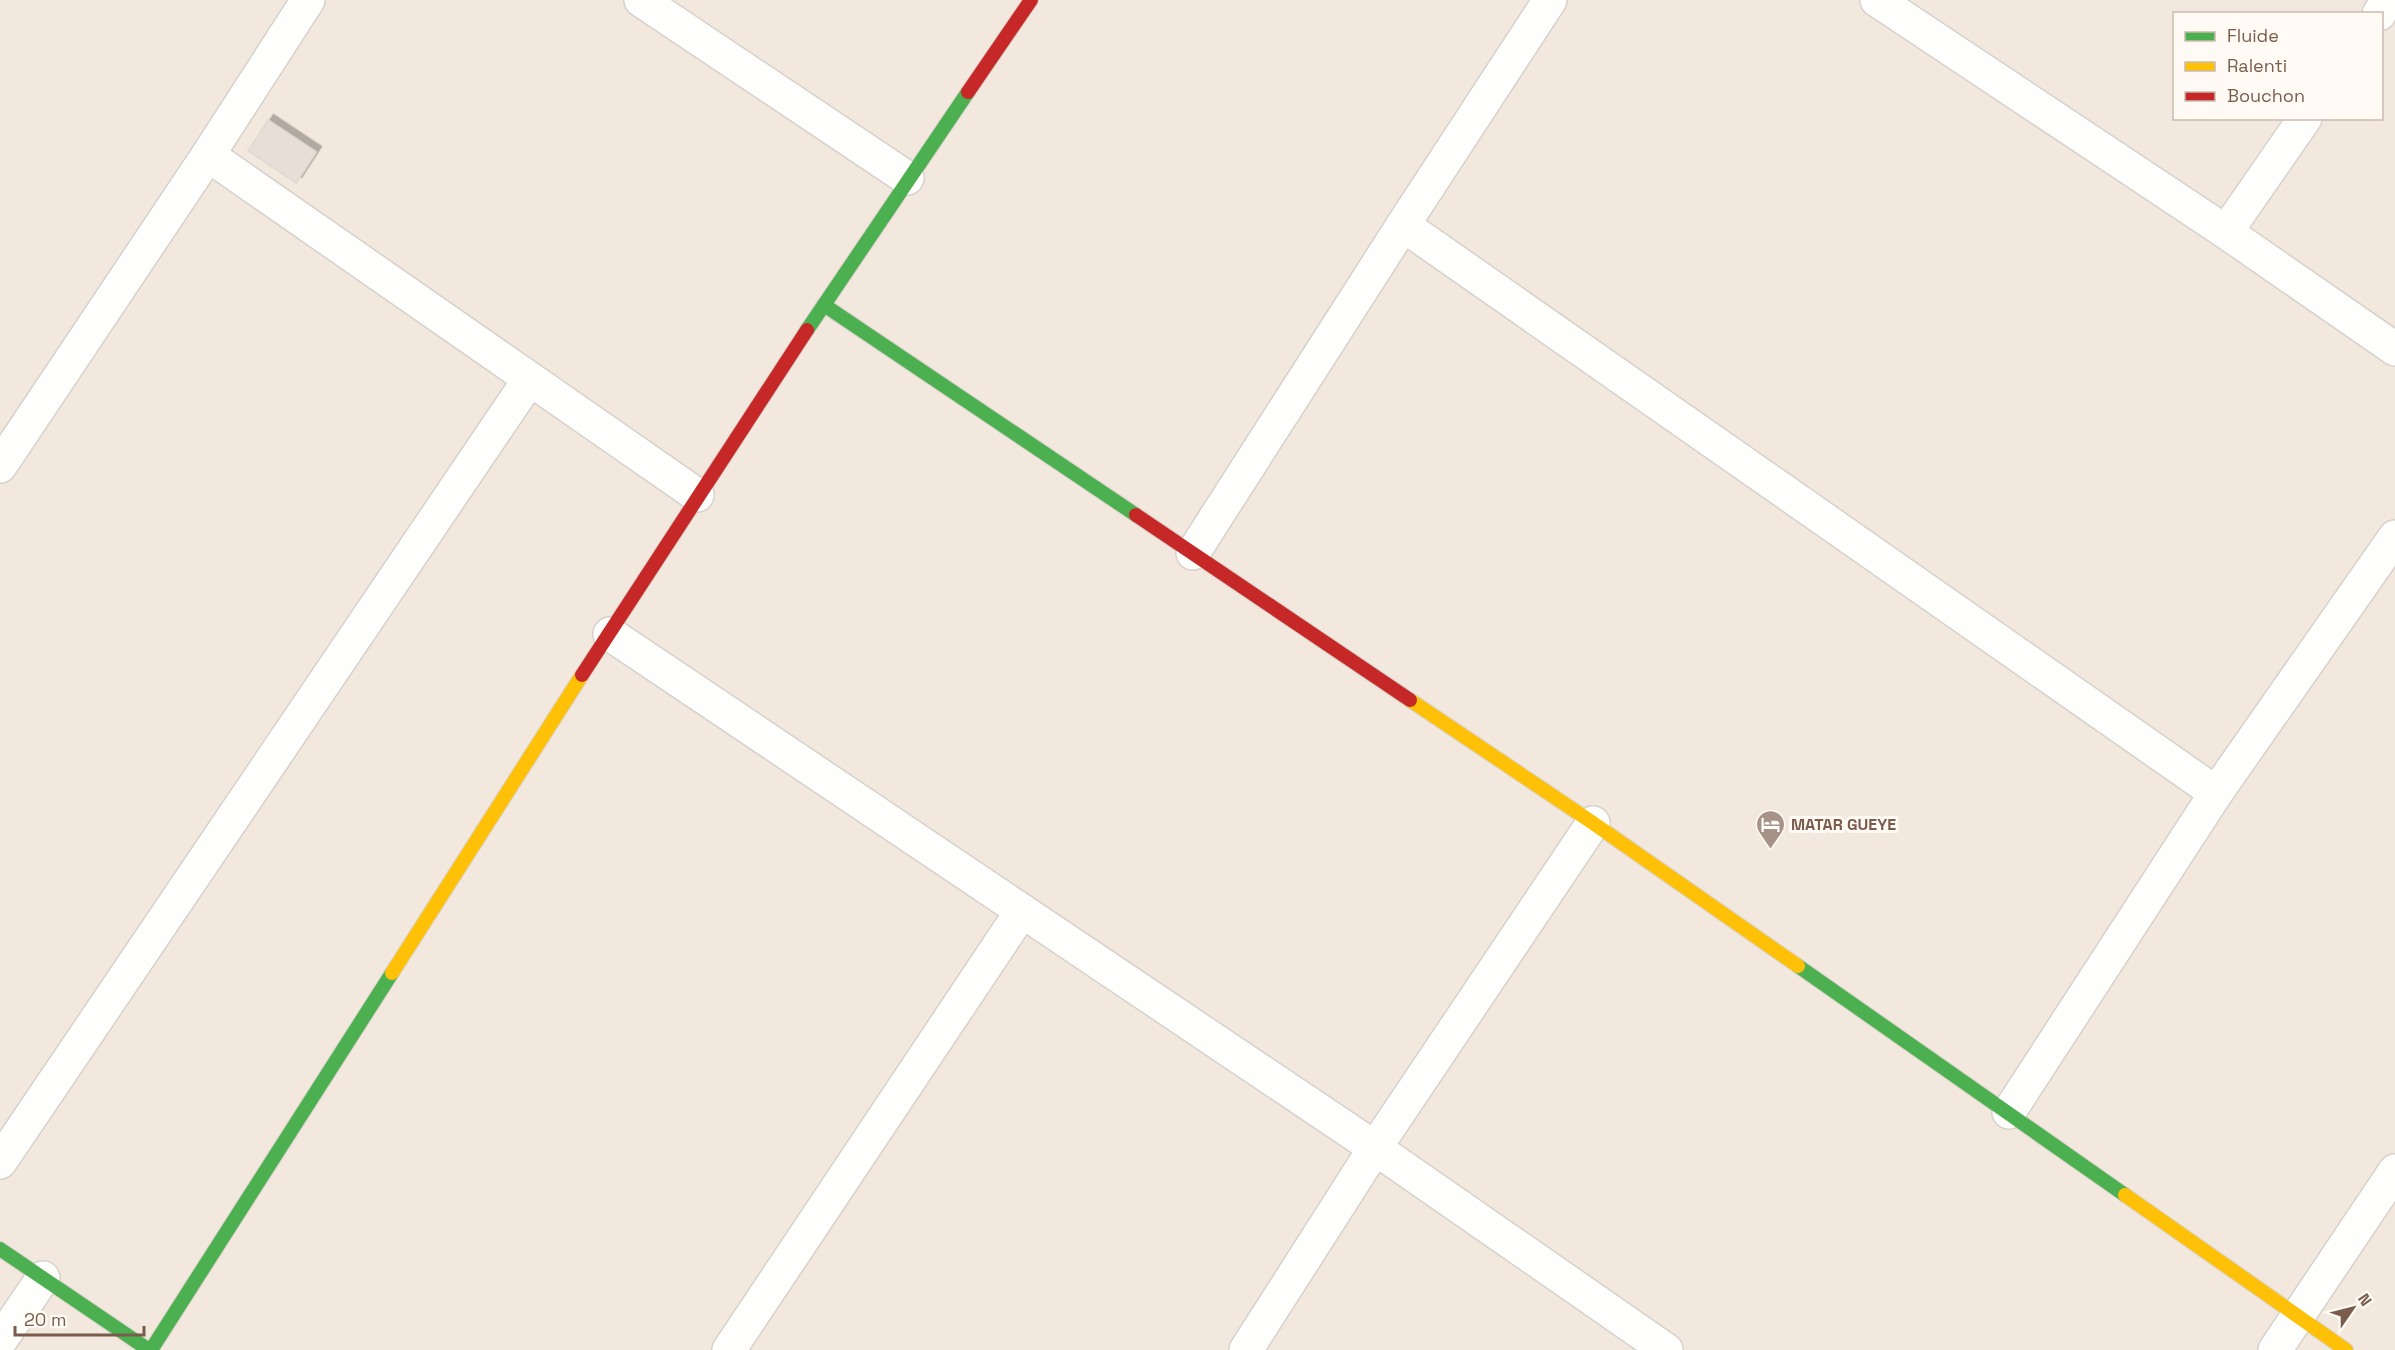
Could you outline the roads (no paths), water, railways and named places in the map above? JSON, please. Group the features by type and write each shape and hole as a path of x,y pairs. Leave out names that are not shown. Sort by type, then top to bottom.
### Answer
{"street":[{"path":"0,466 208,155 308,0"},
{"path":"641,0 908,178"},
{"path":"0,1249 150,1350 697,495 908,178 1031,0"},
{"path":"1193,553 1550,0"},
{"path":"1877,0 2226,232 2395,349"},
{"path":"2226,232 2304,120"},
{"path":"208,155 697,495"},
{"path":"1403,225 2216,794"},
{"path":"824,306 1593,823 2346,1350"},
{"path":"0,1162 529,380"},
{"path":"2009,1112 2216,794 2395,537"},
{"path":"610,634 1375,1148 1666,1350"},
{"path":"1246,1350 1375,1148 1593,823"},
{"path":"729,1350 1022,911"},
{"path":"2275,1350 2395,1171"},
{"path":"0,1341 43,1278"}],"place":[{"name":"MATAR GUEYE","path":"1770,850"}]}
